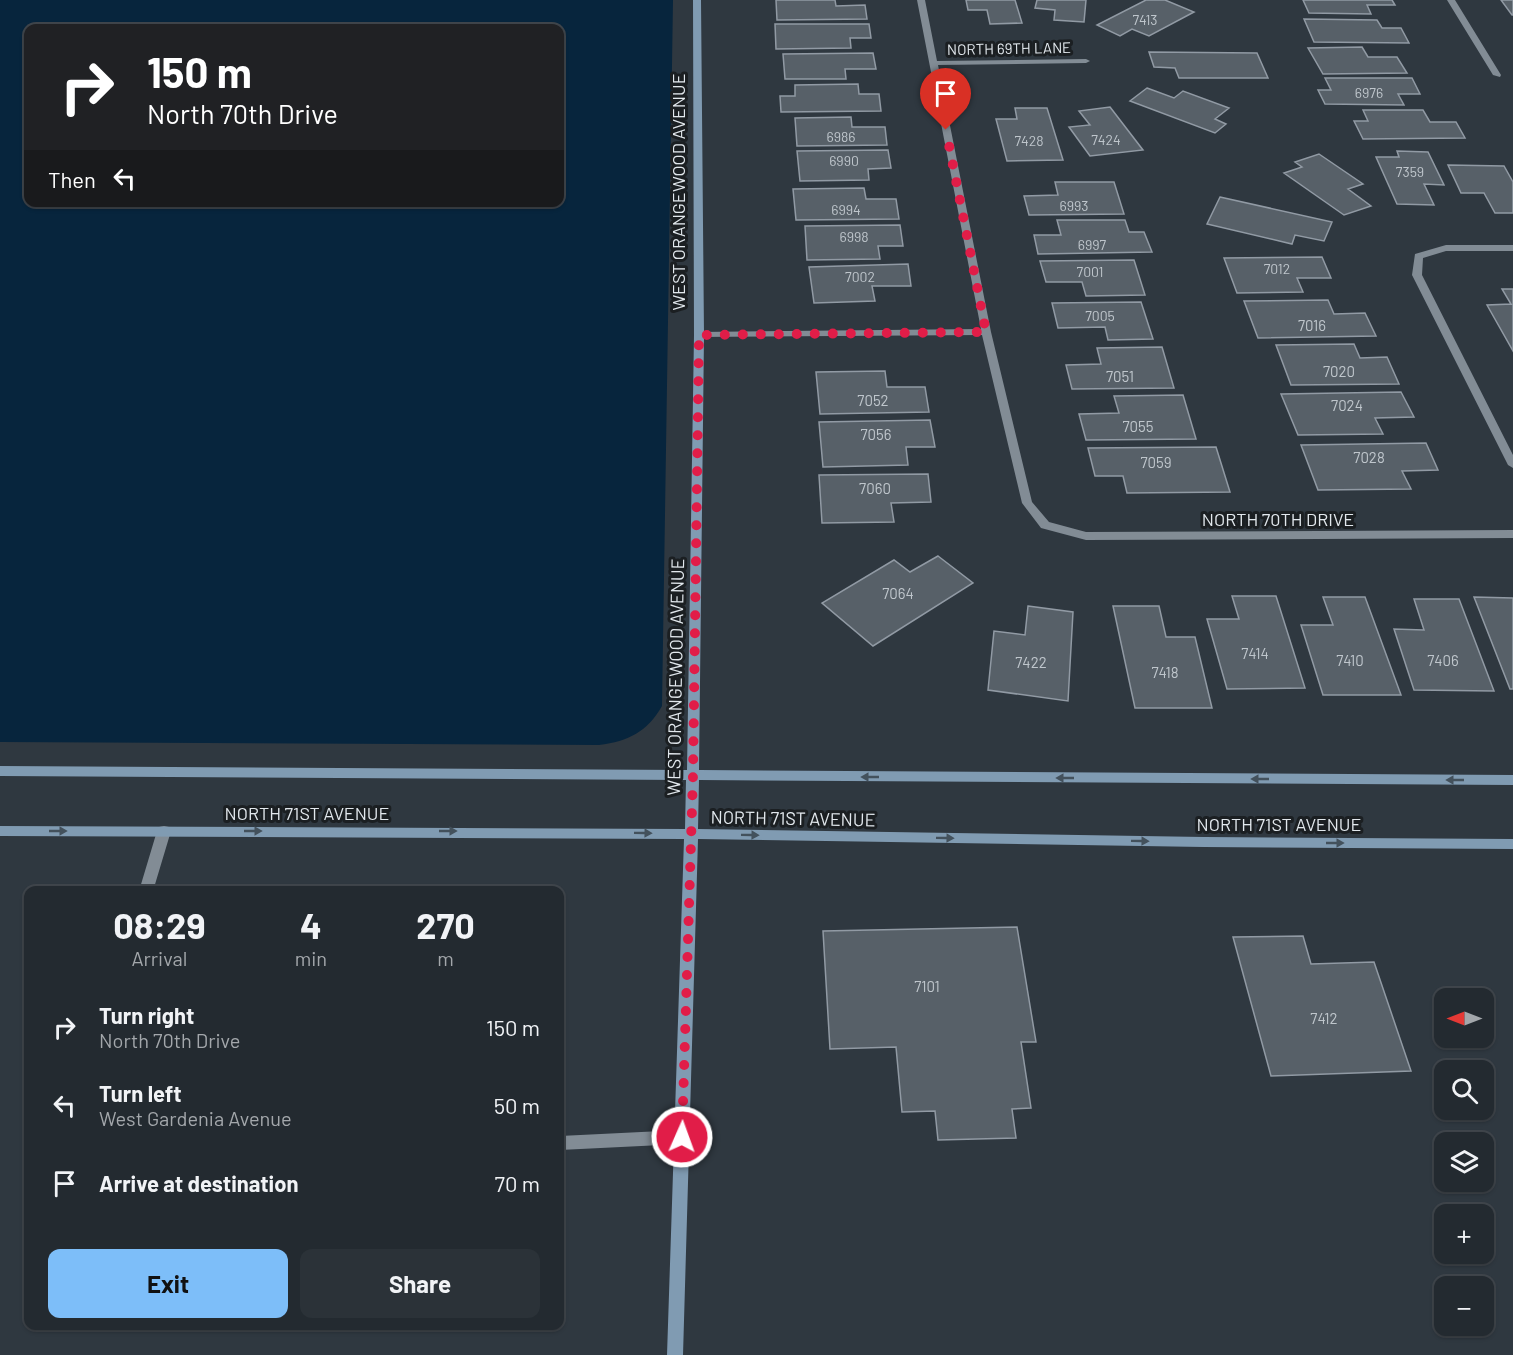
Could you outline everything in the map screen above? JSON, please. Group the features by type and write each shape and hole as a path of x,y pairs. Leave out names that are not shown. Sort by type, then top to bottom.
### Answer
{"street":[{"name":"WEST ORANGEWOOD AVENUE","path":"675,1355 693,775 699,335 697,0"},
{"path":"699,335 986,332 921,0"},
{"path":"1451,0 1497,75"},
{"name":"NORTH 69TH LANE","path":"933,63 1086,61"},
{"path":"1513,249 1446,248 1418,256 1417,276 1513,465"},
{"name":"NORTH 70TH DRIVE","path":"986,332 1027,503 1045,525 1086,536 1513,534"},
{"path":"0,771 1513,780"},
{"name":"NORTH 71ST AVENUE","path":"0,831 542,831 1513,844"},
{"path":"148,886 164,831"},
{"path":"564,1143 682,1137"}],"water":[{"path":"0,0 673,0 662,706 650,722 636,734 619,741 599,745 0,742"}],"building":[{"path":"776,0 835,0 836,6 865,5 867,19 777,20"},
{"path":"966,0 1015,0 1022,23 990,24 987,10 968,10"},
{"path":"1037,0 1086,0 1084,22 1054,20 1055,10 1035,8"},
{"path":"1146,0 1165,0 1194,12 1149,36 1132,29 1120,36 1097,25"},
{"path":"1303,0 1392,0 1395,5 1367,5 1371,14 1309,13"},
{"path":"1501,0 1513,0 1513,15 1512,15"},
{"path":"1304,19 1377,20 1382,28 1401,28 1409,43 1314,42"},
{"path":"775,24 869,24 871,38 850,38 851,48 776,49"},
{"path":"1362,47 1368,57 1397,57 1407,73 1323,74 1308,48"},
{"path":"1149,52 1257,53 1268,78 1179,78 1175,68 1154,67"},
{"path":"873,53 876,69 845,69 846,79 785,79 783,54"},
{"path":"1325,78 1412,78 1420,94 1398,94 1404,105 1325,104 1318,90 1331,90"},
{"path":"858,84 859,94 879,94 881,111 781,112 780,96 795,96 795,85"},
{"path":"1147,88 1174,98 1183,91 1229,108 1215,119 1226,124 1215,133 1130,101"},
{"path":"1110,107 1143,150 1090,156 1069,127 1090,125 1079,111"},
{"path":"1015,108 1047,108 1063,160 1007,161 996,119 1017,119"},
{"path":"1363,110 1423,110 1430,122 1456,122 1465,138 1363,139 1354,121 1368,121"},
{"path":"851,117 852,127 885,127 887,145 797,146 795,118"},
{"path":"888,150 891,168 868,169 869,180 800,181 797,151"},
{"path":"1397,151 1428,152 1444,185 1424,184 1434,205 1397,204 1376,157 1399,157"},
{"path":"1319,154 1363,184 1348,189 1371,206 1344,215 1284,173 1302,167 1295,162"},
{"path":"1448,165 1504,166 1513,182 1513,213 1495,213 1484,193 1461,193"},
{"path":"1055,182 1114,182 1124,214 1029,215 1024,196 1058,195"},
{"path":"864,188 866,199 896,199 899,219 796,220 793,189"},
{"path":"1220,197 1332,222 1324,241 1295,235 1292,244 1207,224"},
{"path":"1057,220 1125,220 1129,232 1144,232 1152,252 1038,254 1034,235 1061,235"},
{"path":"900,225 903,246 878,246 880,259 807,260 805,226"},
{"path":"1322,257 1331,278 1297,278 1303,292 1237,293 1224,258"},
{"path":"1134,260 1145,295 1086,296 1082,282 1046,282 1040,261"},
{"path":"908,264 911,286 872,286 875,301 814,303 809,267"},
{"path":"1502,289 1513,289 1513,351 1487,305 1511,304"},
{"path":"1328,300 1334,314 1365,313 1376,336 1258,338 1244,301"},
{"path":"1141,302 1153,339 1108,340 1105,327 1058,328 1052,303"},
{"path":"1354,344 1360,358 1387,357 1399,384 1291,385 1276,345"},
{"path":"1162,347 1174,388 1072,389 1066,365 1101,364 1097,348"},
{"path":"885,371 887,387 925,387 929,412 820,414 816,372"},
{"path":"1401,392 1414,417 1375,418 1383,434 1298,435 1281,394"},
{"path":"1183,395 1196,439 1086,440 1079,414 1119,413 1114,396"},
{"path":"930,420 935,447 906,447 908,465 823,467 819,422"},
{"path":"1426,443 1438,470 1402,471 1411,489 1318,490 1301,445"},
{"path":"1216,447 1230,492 1127,493 1123,476 1095,476 1088,448"},
{"path":"928,474 931,502 891,503 894,522 822,523 819,475"},
{"path":"938,556 973,583 873,646 822,603 894,560 910,572"},
{"path":"1232,596 1276,596 1305,688 1227,689 1207,619 1239,619"},
{"path":"1323,597 1365,597 1401,695 1323,695 1301,625 1333,625"},
{"path":"1474,597 1513,598 1513,689 1510,689"},
{"path":"1414,599 1459,599 1494,691 1414,690 1394,629 1424,630"},
{"path":"1028,606 1073,612 1068,701 988,690 994,631 1025,635"},
{"path":"1113,606 1159,606 1166,637 1195,637 1212,708 1135,708"},
{"path":"1017,927 1036,1042 1021,1042 1031,1108 1012,1109 1016,1138 938,1140 935,1111 902,1112 896,1047 830,1049 823,931"},
{"path":"1303,936 1311,964 1374,962 1411,1071 1271,1076 1233,937"}],"route":[{"path":"682,1137 693,775 699,335 986,332 946,130"}]}
